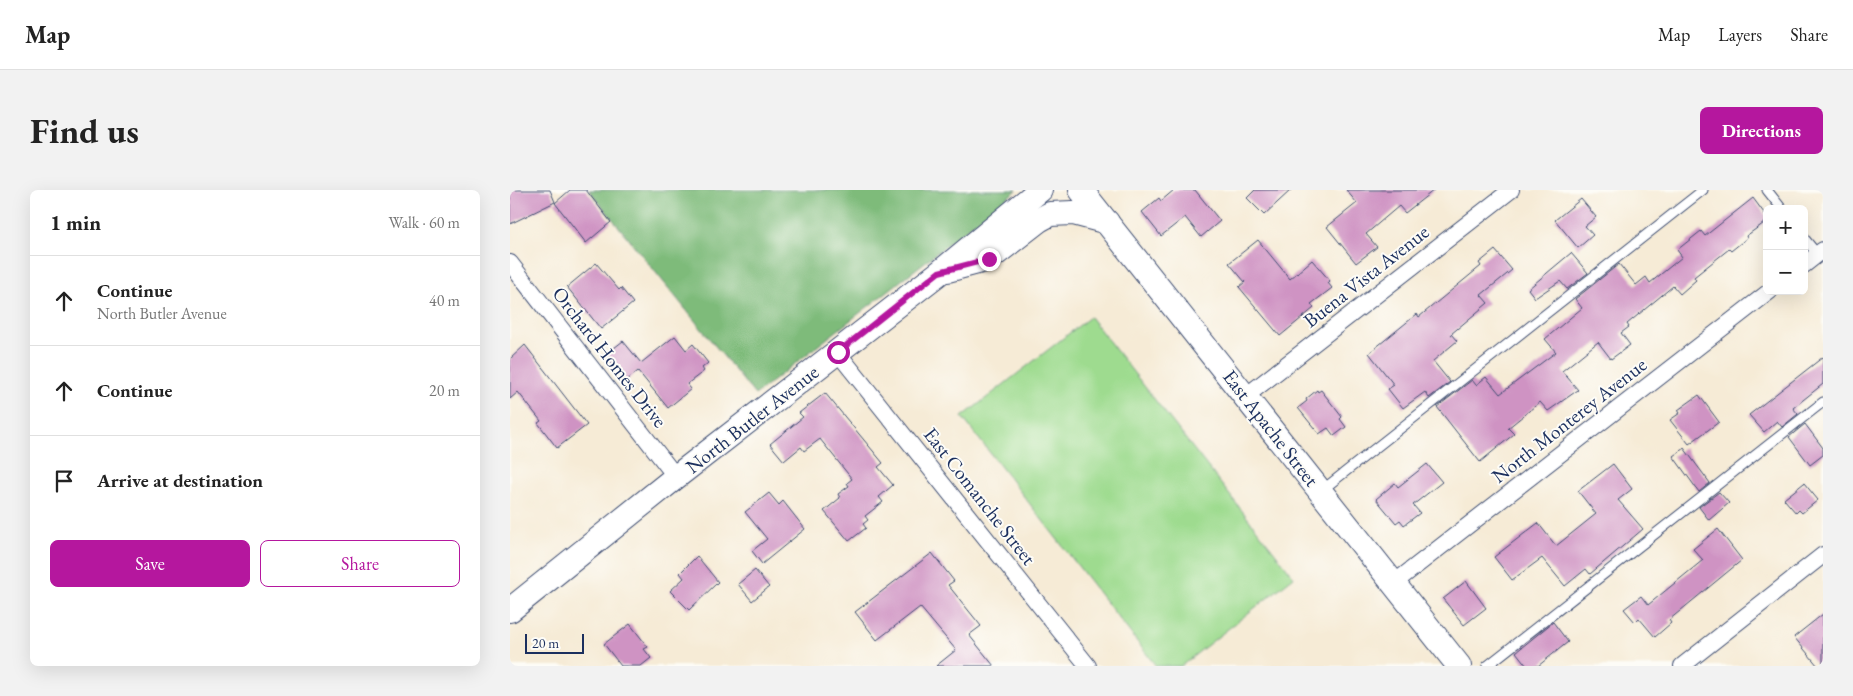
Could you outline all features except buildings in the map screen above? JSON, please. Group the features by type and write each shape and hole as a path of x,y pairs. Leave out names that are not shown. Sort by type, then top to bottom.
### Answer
{"main road":[{"name":"North Butler Avenue","path":"510,610 676,477 939,272 1040,190"},
{"name":"East Apache Street","path":"1081,190 1459,666"},
{"path":"939,272 989,259 1039,220 1050,214 1074,214 1107,222"}],"street":[{"name":"Buena Vista Avenue","path":"1246,396 1511,190"},
{"path":"1808,262 1820,253"},
{"name":"Orchard Homes Drive","path":"510,263 676,477"},
{"name":"North Monterey Avenue","path":"1394,583 1765,295"},
{"name":"East Comanche Street","path":"838,352 1088,666"},
{"path":"1682,666 1823,555"}],"lane":[{"path":"1321,491 1703,190"},
{"path":"1767,190 1779,205"},
{"path":"1808,242 1820,253"},
{"path":"1488,666 1823,402"}],"green space":[{"path":"589,190 1017,190 755,395"},
{"path":"1090,317 1294,577 1181,666 1156,666 962,417"}],"route":[{"path":"838,352 939,272 989,259"}]}
